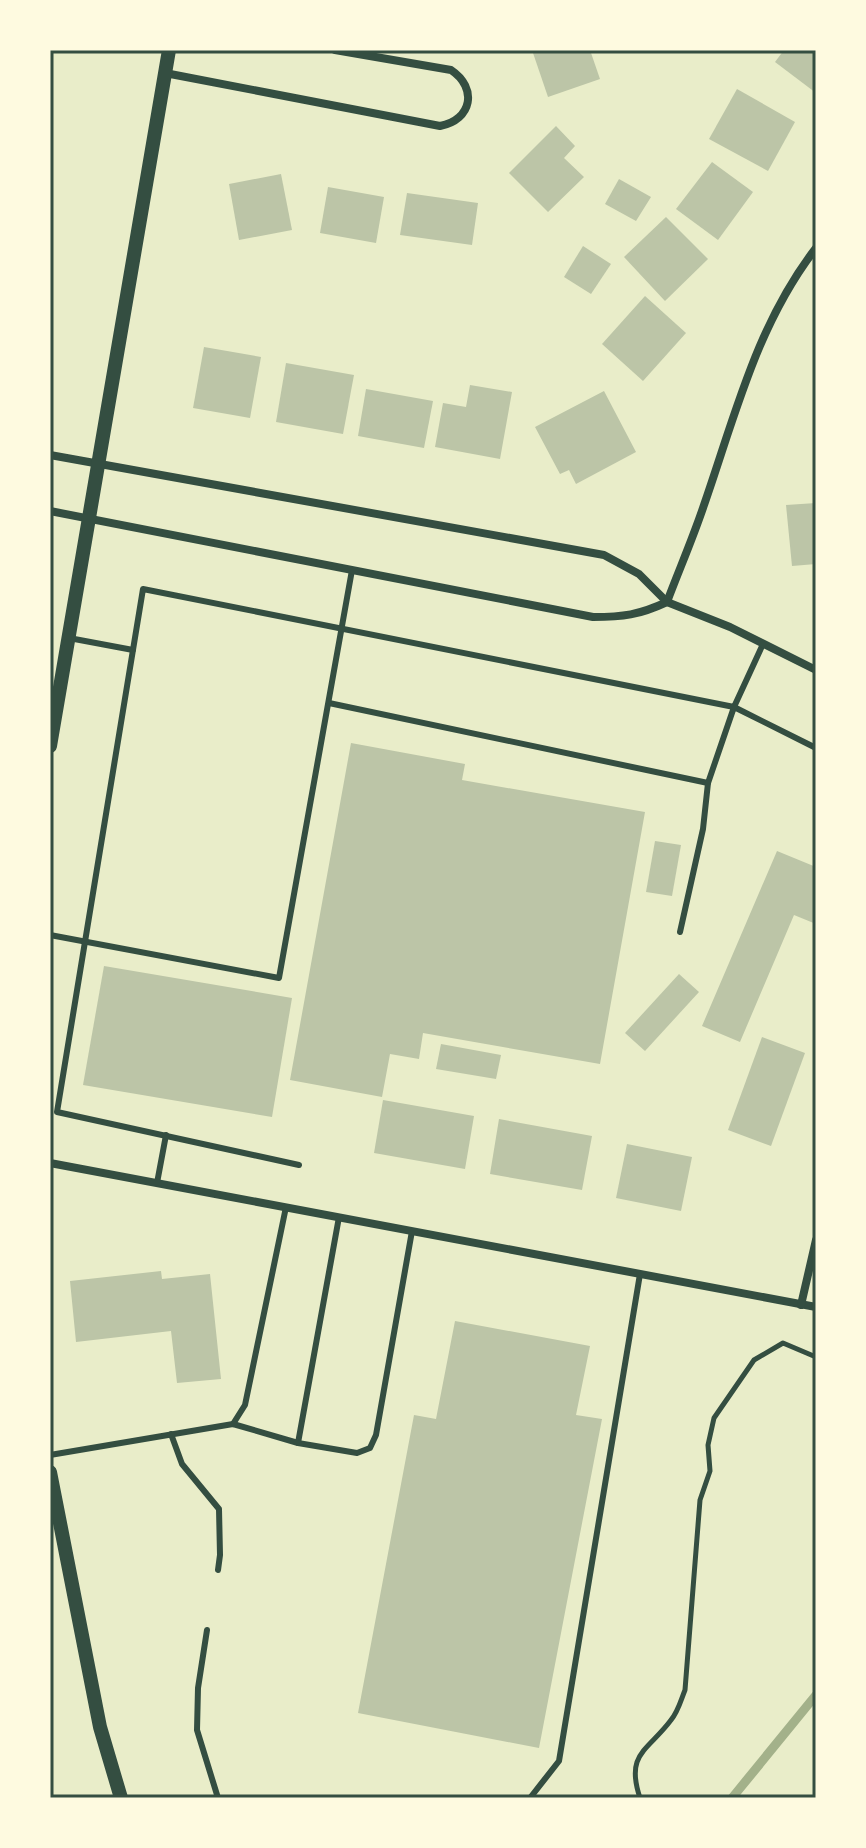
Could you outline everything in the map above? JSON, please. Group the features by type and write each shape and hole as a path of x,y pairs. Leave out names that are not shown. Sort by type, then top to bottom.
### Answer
{"street":[{"path":"50,746 169,50"},
{"path":"165,73 440,126 457,120 467,105 466,86 460,76 451,70 335,50"},
{"path":"50,511 593,617 627,617 643,613 667,602 704,507 764,334 800,269 816,248"},
{"path":"50,455 604,555 639,574 667,602 816,670"},
{"path":"50,1163 816,1307"},
{"path":"801,1305 816,1240"},
{"path":"50,1472 100,1727 121,1798"}],"lane":[{"path":"50,935 279,978 352,570"},
{"path":"299,1165 57,1112 143,589 734,707 816,748"},
{"path":"69,638 133,650"},
{"path":"680,932 703,829 708,783 734,707 763,644"},
{"path":"329,703 708,783"},
{"path":"157,1183 166,1135"},
{"path":"233,1424 245,1405 286,1207"},
{"path":"298,1443 339,1217"},
{"path":"50,1455 233,1424 298,1443 357,1453 370,1448 376,1435 412,1231"},
{"path":"530,1798 559,1761 640,1274"},
{"path":"171,1434 182,1464 219,1509 218,1570"},
{"path":"207,1630 196,1716 197,1730 218,1798"}],"path":[{"path":"640,1798 634,1782 637,1758 673,1718 685,1690 700,1500 710,1471 708,1445 714,1418 754,1360 783,1343 816,1357"}],"building":[{"path":"532,50 590,50 600,79 548,97"},
{"path":"784,50 816,50 816,93 775,62"},
{"path":"737,89 795,122 768,171 709,139"},
{"path":"556,126 575,146 564,158 584,177 548,212 509,173"},
{"path":"712,162 753,192 718,240 676,209"},
{"path":"281,174 292,230 239,240 229,184"},
{"path":"619,179 651,197 636,221 605,204"},
{"path":"328,187 384,197 376,243 320,233"},
{"path":"407,193 478,203 472,245 400,235"},
{"path":"666,217 708,259 665,301 624,257"},
{"path":"583,246 611,264 591,294 564,277"},
{"path":"645,296 686,333 643,381 602,344"},
{"path":"204,347 261,357 250,418 193,408"},
{"path":"286,363 354,375 343,434 276,422"},
{"path":"470,385 512,392 500,459 435,447 443,403 466,407"},
{"path":"366,389 433,401 424,448 358,436"},
{"path":"604,391 636,452 576,484 569,470 560,474 535,427"},
{"path":"816,503 816,564 792,566 786,505"},
{"path":"351,743 465,764 462,780 645,812 600,1064 423,1033 419,1059 390,1054 382,1097 290,1080"},
{"path":"655,841 681,845 672,896 646,892"},
{"path":"777,851 816,867 816,924 794,915 740,1042 702,1026"},
{"path":"104,966 292,998 272,1117 83,1085"},
{"path":"679,974 699,992 645,1051 625,1033"},
{"path":"762,1037 805,1053 771,1146 728,1130"},
{"path":"441,1044 501,1055 496,1079 436,1069"},
{"path":"383,1100 474,1116 465,1169 374,1153"},
{"path":"499,1119 592,1136 582,1190 490,1174"},
{"path":"627,1144 692,1157 681,1211 616,1198"},
{"path":"161,1271 162,1279 210,1274 221,1379 177,1383 171,1331 76,1342 70,1281"},
{"path":"455,1321 590,1346 576,1415 602,1419 539,1748 358,1713 414,1415 436,1419"}],"waterway":[{"path":"732,1798 816,1695"}]}
